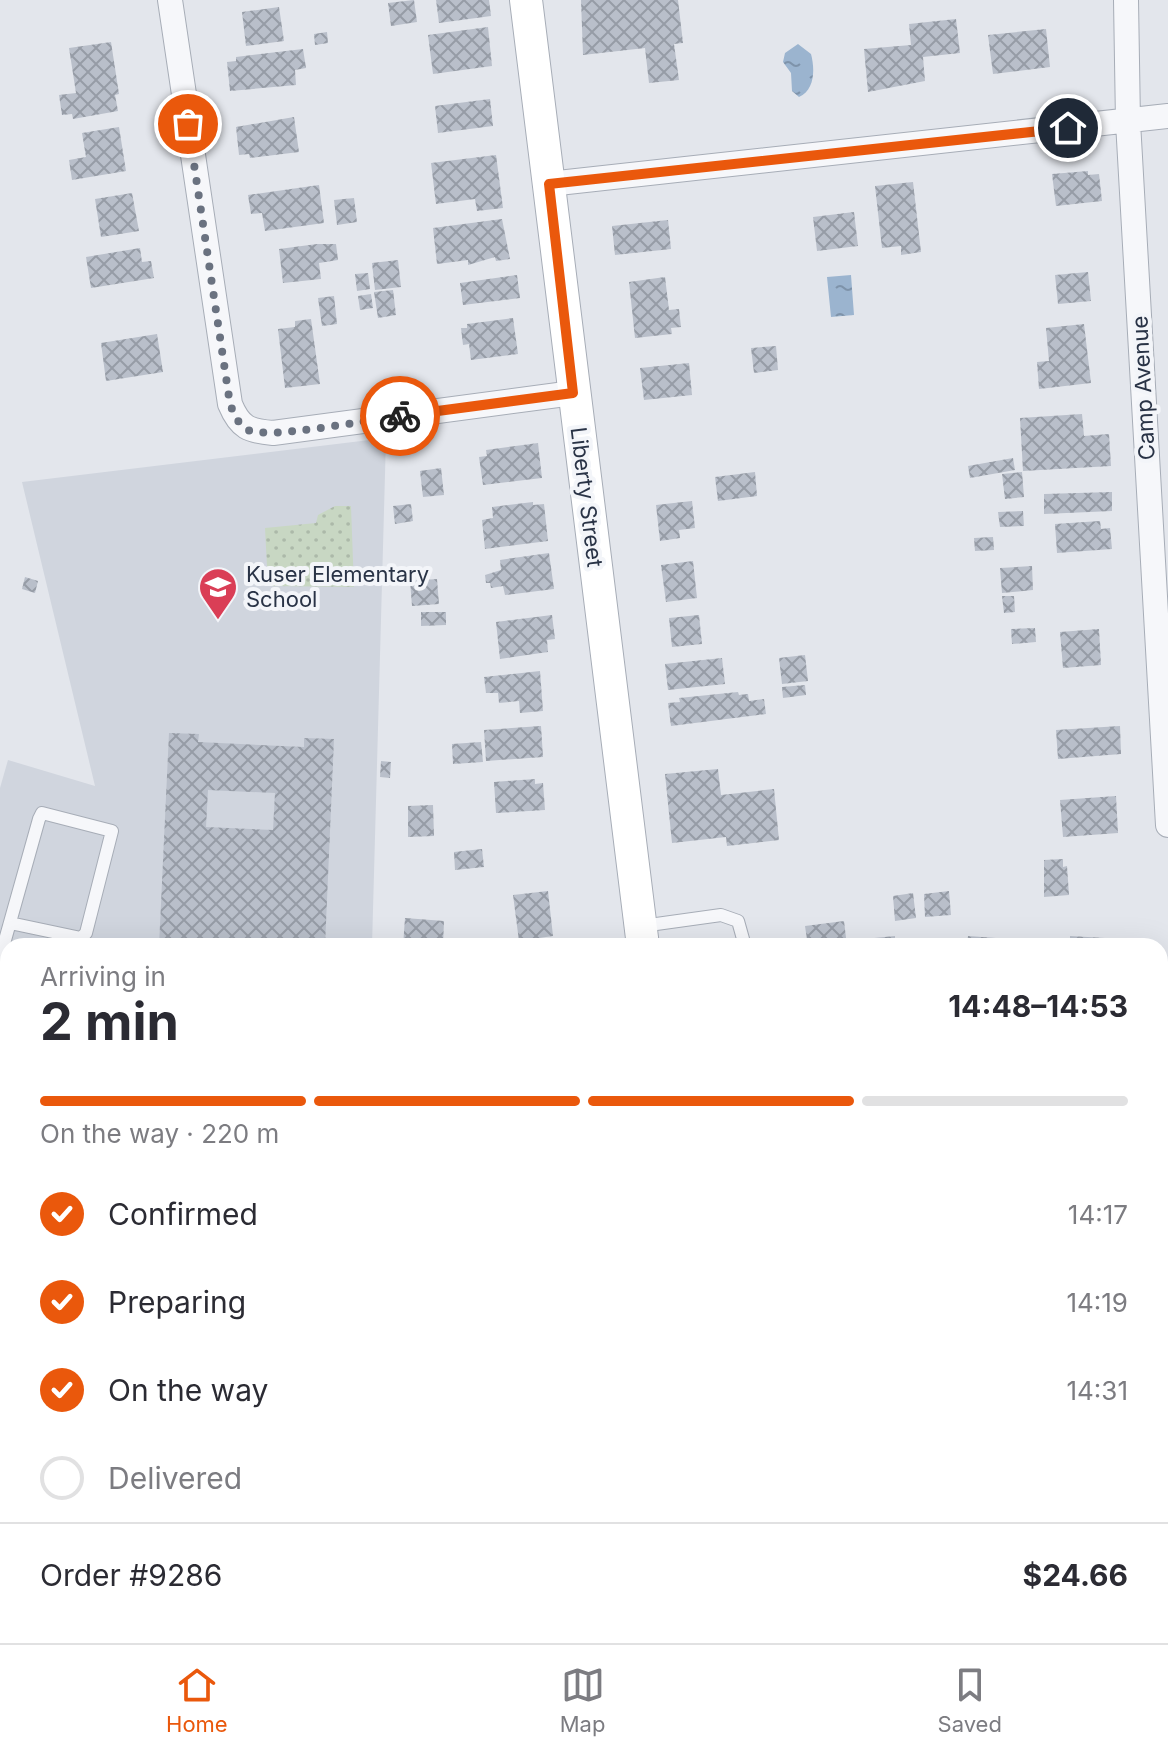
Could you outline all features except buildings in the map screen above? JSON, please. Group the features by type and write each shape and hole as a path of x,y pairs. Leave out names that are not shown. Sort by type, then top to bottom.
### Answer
{"street":[{"path":"170,0 230,404 237,420 249,431 273,433 573,393"},
{"name":"Liberty Street","path":"526,0 642,936"},
{"name":"Camp Avenue","path":"1126,0 1128,122 1168,825"},
{"path":"549,184 1168,116"}],"lane":[{"path":"6,938 10,923 42,813 112,831 86,933 81,938 10,923"},
{"path":"642,936 705,916 731,917 742,927 744,938"}],"shaded area":[{"name":"Kuser Elementary School","path":"386,438 372,938 0,938 0,788 8,760 95,786 22,482"}],"green space":[{"path":"335,506 351,506 354,587 268,586 265,528 316,523 318,515"}],"water":[{"path":"798,44 811,54 813,66 811,84 799,97 792,91 791,73 783,62 785,53"},
{"path":"851,275 854,315 831,317 827,277"}],"way so far":[{"path":"188,124 230,404 237,420 249,431 273,433 400,416"}],"place":[{"name":"Kuser Elementary School","path":"218,621"}],"route":[{"path":"400,416 573,393 549,184 1068,128"}]}
